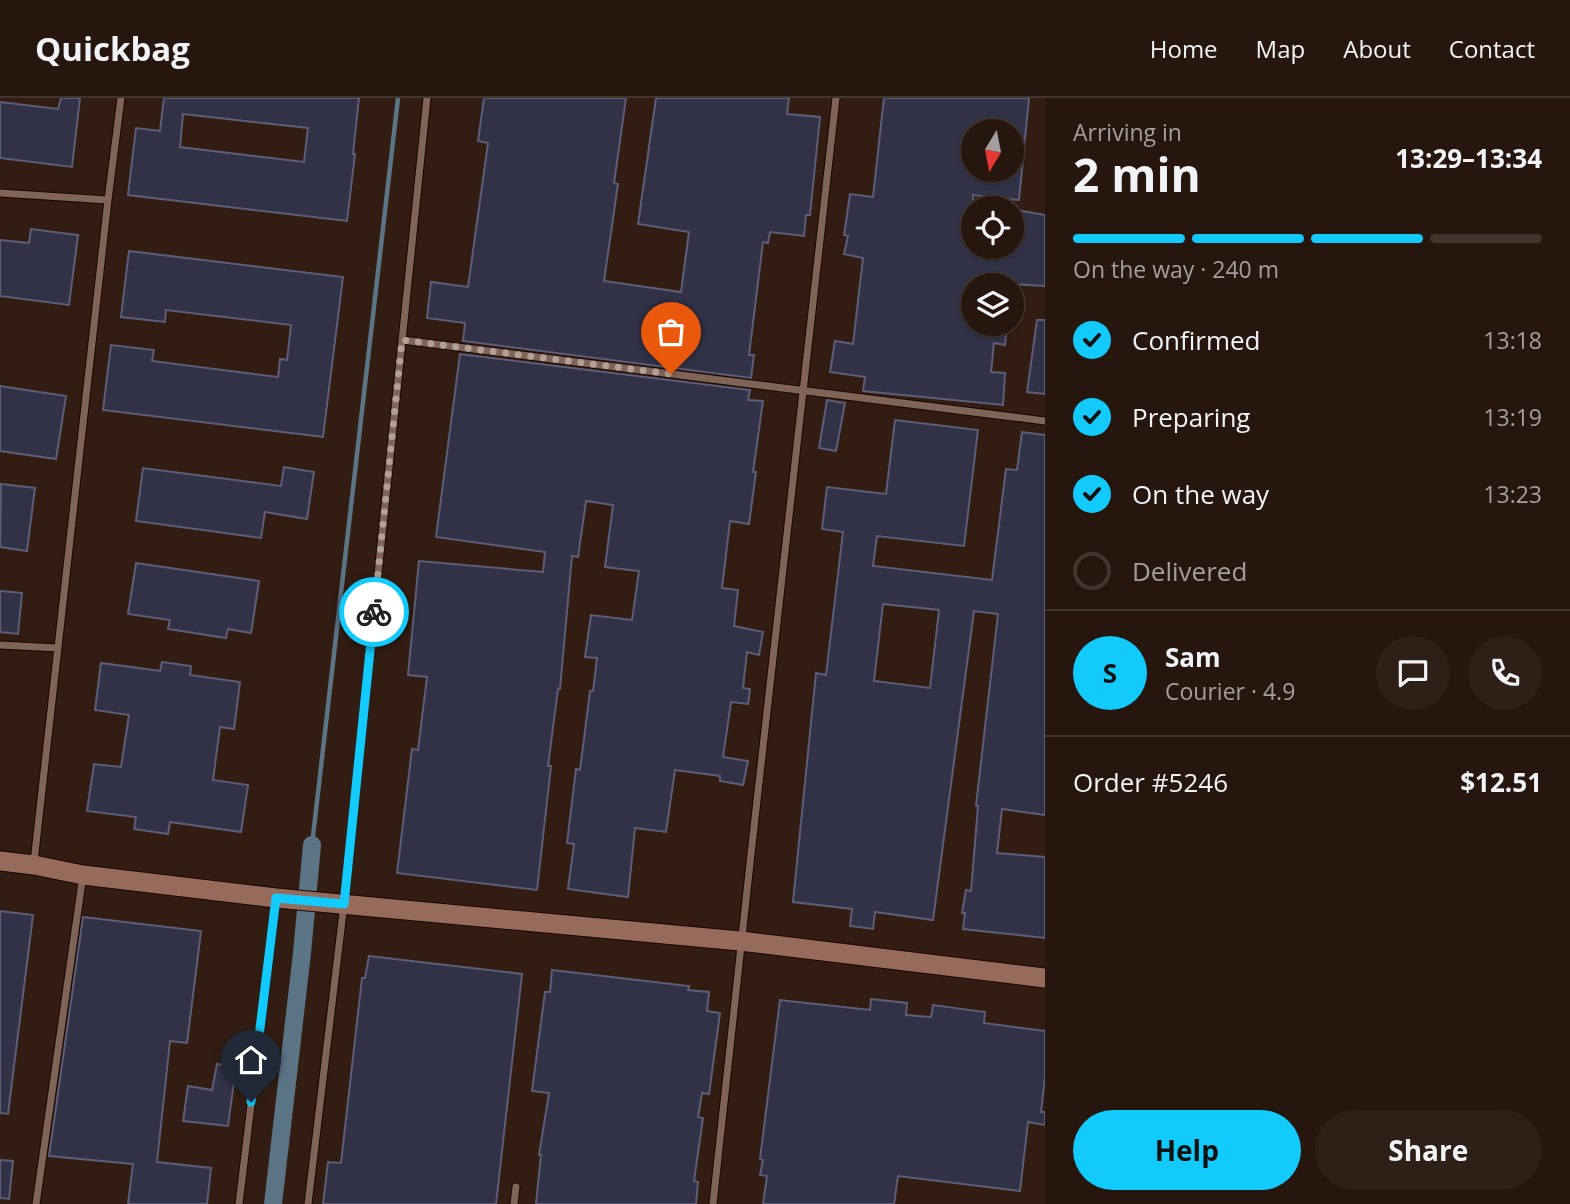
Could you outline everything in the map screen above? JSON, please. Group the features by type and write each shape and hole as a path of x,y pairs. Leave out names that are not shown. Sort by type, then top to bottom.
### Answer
{"street":[{"path":"0,862 34,864 83,874 276,898 740,941 1045,978"}],"lane":[{"path":"34,864 121,98"},
{"path":"308,1204 337,904 427,98"},
{"path":"713,1204 740,941 805,391 835,98"},
{"path":"0,193 108,200"},
{"path":"402,340 1045,421"},
{"path":"0,645 58,648"},
{"path":"36,1204 83,874"},
{"path":"239,1204 276,898"},
{"path":"514,1204 516,1187"}],"building":[{"path":"61,98 80,98 72,167 0,158 0,102 58,109"},
{"path":"164,98 359,98 347,221 128,195 136,128 160,131","holes":["183,114 308,128 304,162 180,147"]},
{"path":"484,98 626,98 614,183 618,184 604,281 681,292 689,232 638,224 656,98 789,98 787,114 820,117 810,215 806,215 804,236 770,232 768,243 763,242 749,355 754,355 751,378 463,341 465,323 427,318 431,282 468,287 488,143 478,141"},
{"path":"884,98 1029,98 1024,149 1024,119 961,119 961,182 1021,182 1019,196 961,196 961,259 1024,259 1024,211 1045,215 1045,286 1024,285 1024,273 961,273 961,336 1006,336 1005,345 994,343 991,372 1005,373 1003,405 863,391 865,377 830,372 835,341 853,344 863,258 844,254 848,236 844,235 850,194 873,197"},
{"path":"31,229 78,235 69,305 0,296 0,240 29,243"},
{"path":"129,251 343,277 323,437 103,410 111,345 154,350 152,361 278,377 280,359 287,360 291,325 166,310 165,322 121,317"},
{"path":"1037,320 1045,320 1045,394 1027,392"},
{"path":"460,354 750,390 748,400 763,401 749,524 730,521 722,588 738,590 734,626 763,632 759,655 747,652 743,688 750,689 748,704 731,702 723,757 748,761 743,785 720,781 720,776 675,770 666,832 635,828 628,897 568,889 574,844 567,843 576,769 580,770 597,658 585,657 591,615 632,620 639,571 605,567 613,505 586,501 578,557 572,556 537,890 397,873 412,749 418,750 427,677 408,675 419,561 543,572 545,552 436,537"},
{"path":"0,386 66,396 56,459 0,451"},
{"path":"827,400 845,403 836,451 819,448"},
{"path":"895,420 978,430 964,546 877,536 873,566 992,580 1006,469 1017,470 1022,432 1045,435 1045,815 1002,809 997,853 1045,857 1045,938 963,929 965,913 962,913 966,890 971,891 976,806 998,614 974,611 933,920 875,912 873,929 850,926 852,909 793,902 816,673 826,675 843,532 822,529 827,487 886,494","holes":["883,604 939,610 930,688 874,681"]},
{"path":"284,467 314,472 307,519 265,512 261,538 136,521 143,468 281,486"},
{"path":"1,484 35,488 27,551 0,547"},
{"path":"136,563 259,581 251,633 228,629 226,638 168,629 170,620 128,614"},
{"path":"0,591 22,593 18,634 0,632"},
{"path":"162,662 191,666 190,675 240,682 234,729 220,727 213,780 248,785 241,832 170,822 168,834 134,829 136,817 87,811 94,764 121,767 129,715 95,710 101,663 160,671"},
{"path":"0,911 33,915 8,1114 0,1113"},
{"path":"83,917 201,931 187,1043 170,1041 157,1162 211,1168 207,1204 128,1204 133,1164 49,1156"},
{"path":"369,956 522,974 496,1204 323,1204 328,1162 341,1163 362,978 365,978"},
{"path":"552,970 689,986 688,990 709,992 707,1011 720,1013 709,1094 702,1093 698,1117 703,1118 694,1181 698,1182 696,1204 536,1204 539,1155 549,1093 532,1091 545,992 550,992"},
{"path":"871,999 907,1003 906,1015 931,1017 933,1005 985,1012 984,1023 1045,1031 1045,1077 1041,1112 1045,1112 1045,1125 1028,1122 1020,1191 898,1176 894,1204 763,1204 767,1176 760,1175 763,1160 760,1159 780,1000 870,1010"},
{"path":"217,1064 236,1067 228,1126 183,1121 188,1086 212,1090"},
{"path":"0,1160 13,1161 9,1199 0,1198"}],"waterway":[{"path":"312,845 398,98"},
{"path":"273,1204 312,845"}],"way so far":[{"path":"374,612 402,340 671,374"}],"route":[{"path":"251,1102 276,898 344,904 374,612"}]}
